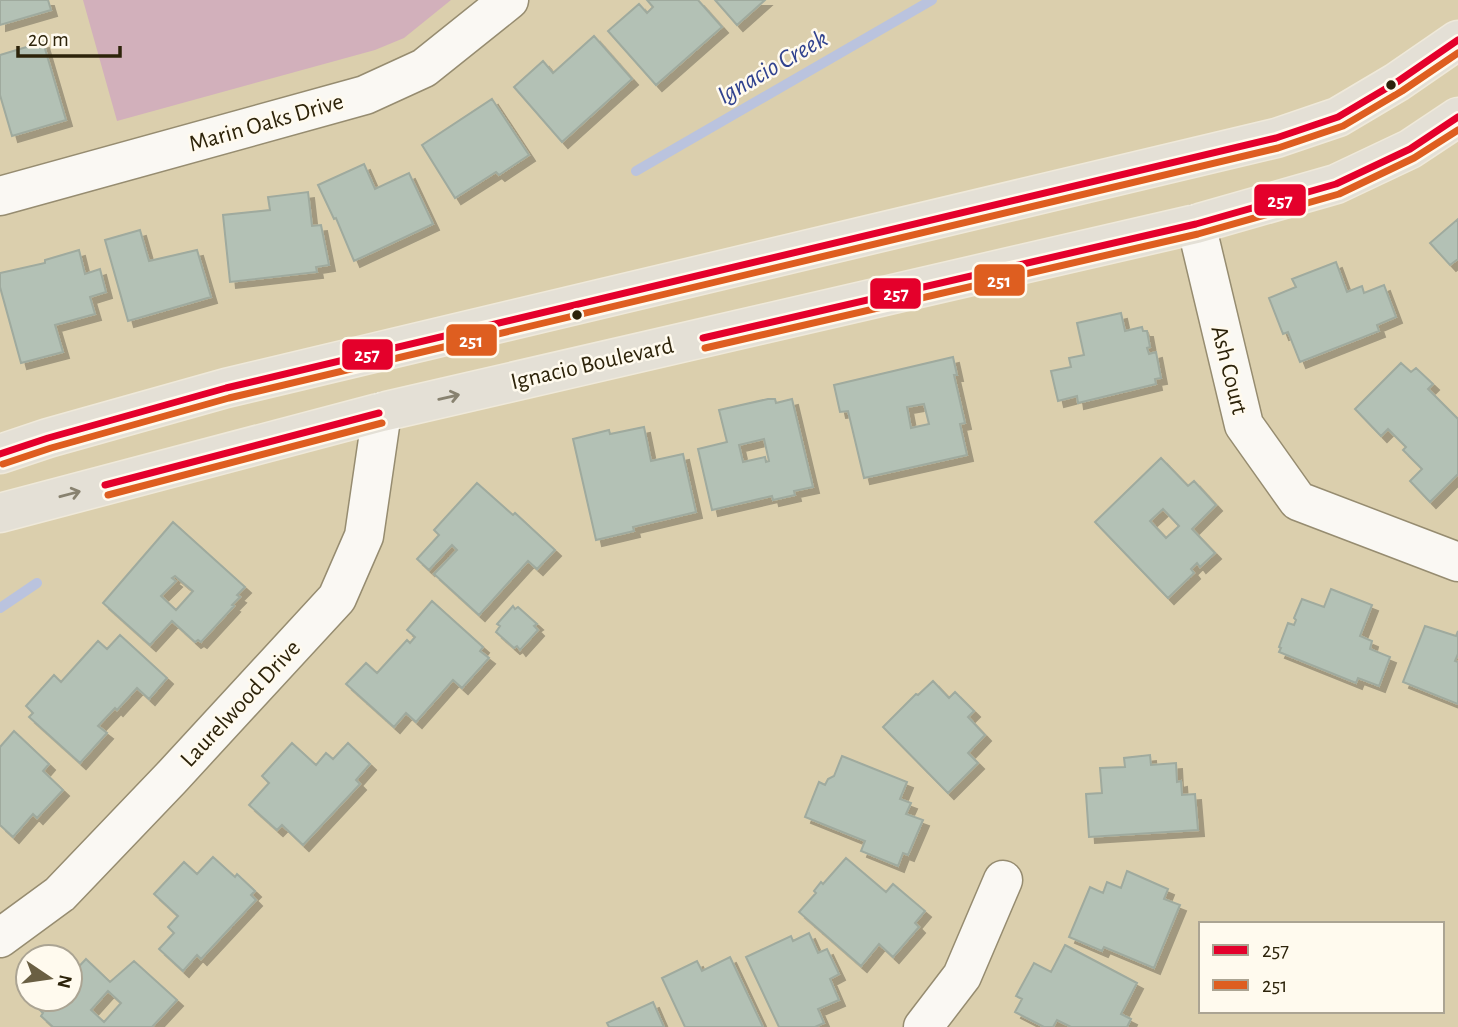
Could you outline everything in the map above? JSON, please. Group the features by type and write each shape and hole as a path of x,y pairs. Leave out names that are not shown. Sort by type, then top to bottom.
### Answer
{"main road":[{"path":"0,454 47,438 226,388 1276,138 1338,117 1397,82 1458,40"},
{"name":"Ignacio Boulevard","path":"1,506 382,412 1196,223 1336,184 1410,149 1458,117"},
{"path":"382,412 392,347"}],"street":[{"name":"Marin Oaks Drive","path":"0,196 365,95 424,68 509,0"},
{"name":"Ash Court","path":"1196,223 1244,425 1298,501 1458,562"},
{"name":"Laurelwood Drive","path":"0,938 60,894 337,598 364,536 382,412"},
{"path":"923,1027 962,976 1003,880"}],"shaded area":[{"path":"83,0 451,0 404,38 375,50 117,121"}],"building":[{"path":"0,0 48,0 51,10 0,25"},
{"path":"647,0 698,0 722,27 656,85 608,31 639,4 647,13 653,7"},
{"path":"715,0 765,0 737,25"},
{"path":"594,36 632,79 562,142 514,87 543,61 553,73"},
{"path":"43,42 66,120 12,136 0,95 0,55"},
{"path":"492,99 529,155 499,175 496,172 455,198 422,145"},
{"path":"364,164 375,189 409,173 433,224 354,261 336,218 334,219 318,185"},
{"path":"308,192 312,226 321,225 329,265 316,267 317,272 230,282 223,215 270,210 268,197"},
{"path":"1458,219 1458,259 1450,265 1430,243"},
{"path":"140,230 149,261 197,250 211,297 128,321 105,240"},
{"path":"79,250 85,274 100,269 106,292 90,297 95,314 55,325 63,352 21,363 0,287 0,273 45,263 45,260"},
{"path":"1336,262 1347,292 1362,286 1364,293 1384,285 1396,317 1377,325 1379,331 1300,362 1288,332 1283,334 1269,298 1296,287 1292,279"},
{"path":"1121,313 1125,331 1142,327 1143,331 1147,331 1150,347 1147,348 1149,354 1156,352 1161,378 1155,379 1156,384 1078,403 1077,396 1058,401 1051,371 1071,367 1069,358 1084,355 1077,323"},
{"path":"953,357 957,375 954,375 965,423 960,424 967,455 864,478 848,411 840,412 834,385","holes":["924,404 929,424 911,428 907,407"]},
{"path":"1401,363 1411,372 1416,368 1433,384 1428,389 1458,419 1458,474 1430,502 1410,481 1422,469 1403,450 1406,447 1388,429 1381,436 1355,409"},
{"path":"768,399 775,399 776,403 792,399 813,487 794,491 795,495 773,500 772,496 712,510 698,449 727,442 719,410","holes":["764,439 769,461 766,462 765,457 743,462 739,445"]},
{"path":"644,427 651,461 683,454 696,512 633,527 634,531 596,540 573,439 609,430 610,434"},
{"path":"1161,458 1188,486 1194,481 1216,505 1192,529 1215,553 1200,567 1197,563 1191,569 1194,573 1168,598 1095,522","holes":["1163,509 1179,526 1166,538 1150,521"]},
{"path":"477,483 555,550 537,569 528,561 479,615 434,574 457,550 452,545 429,570 417,559 439,535 434,530"},
{"path":"173,522 245,587 237,595 240,597 232,605 234,606 201,642 195,642 172,621 150,645 103,603","holes":["175,576 193,591 176,610 161,596 176,581 172,578"]},
{"path":"1331,589 1372,605 1360,636 1372,641 1370,649 1390,657 1379,686 1358,678 1356,683 1279,652 1288,623 1294,625 1302,599 1324,607"},
{"path":"432,601 483,647 480,651 489,658 462,688 453,680 416,722 406,713 394,727 346,684 366,663 377,673 407,640 410,643 415,637 407,630"},
{"path":"513,606 515,609 518,607 537,624 534,626 538,630 520,650 496,632 500,626 497,624"},
{"path":"1425,626 1456,636 1458,631 1458,654 1455,661 1458,662 1458,704 1403,682"},
{"path":"120,635 167,678 149,699 137,688 117,710 115,708 98,726 107,733 80,763 29,717 33,713 26,706 54,675 61,682 98,641 107,649"},
{"path":"933,681 949,698 955,692 974,711 968,717 985,735 968,753 978,763 948,793 883,727"},
{"path":"14,731 49,764 43,771 63,790 37,818 33,814 13,837 0,825 0,747"},
{"path":"292,743 316,765 326,753 333,759 348,743 370,764 356,780 360,784 303,845 282,825 277,830 249,805 269,783 262,776"},
{"path":"1150,755 1151,765 1176,763 1177,782 1181,781 1182,795 1195,794 1198,830 1089,837 1086,794 1102,793 1100,768 1125,767 1124,758"},
{"path":"842,756 907,782 900,799 911,803 906,814 923,820 908,855 903,853 898,866 861,851 865,841 805,817 819,782 825,785 828,779 834,776"},
{"path":"213,857 255,891 251,895 256,900 201,959 197,955 183,971 159,949 174,933 168,927 178,916 154,894 184,862 197,874"},
{"path":"846,858 886,892 893,884 925,911 915,923 919,927 893,957 879,944 861,966 799,912 816,893 814,891 821,882 823,884"},
{"path":"1127,871 1168,889 1164,899 1180,905 1154,968 1104,947 1102,951 1069,937 1090,887 1103,893 1107,882 1121,888"},
{"path":"809,933 818,953 827,949 839,974 830,979 839,1000 818,1009 824,1023 815,1027 779,1027 746,957 791,936 793,941"},
{"path":"1065,945 1137,983 1121,1014 1131,1019 1127,1027 1071,1027 1057,1020 1053,1027 1044,1027 1015,1012 1022,999 1016,996 1034,963 1051,972"},
{"path":"730,957 763,1027 685,1027 662,978 697,961 702,971"},
{"path":"86,959 110,982 134,961 177,1000 152,1027 53,1027 41,1016 43,1013 84,1013","holes":["108,991 121,1003 104,1022 91,1010"]},
{"path":"653,1002 664,1027 609,1027 607,1023"}],"waterway":[{"name":"Ignacio Creek","path":"636,171 932,0"},
{"name":"Ignacio Creek","path":"0,608 37,583"}],"transit line":[{"name":"257","path":"0,454 226,388 1276,138 1338,117 1397,82 1458,40"},
{"name":"251","path":"3,464 229,398 1278,148 1343,126 1458,53"},
{"name":"257","path":"703,338 1196,224 1336,184 1410,149 1458,117"},
{"name":"251","path":"705,348 1198,234 1339,194 1414,158 1458,130"},
{"name":"257","path":"105,485 379,413"},
{"name":"251","path":"108,495 382,423"}]}
